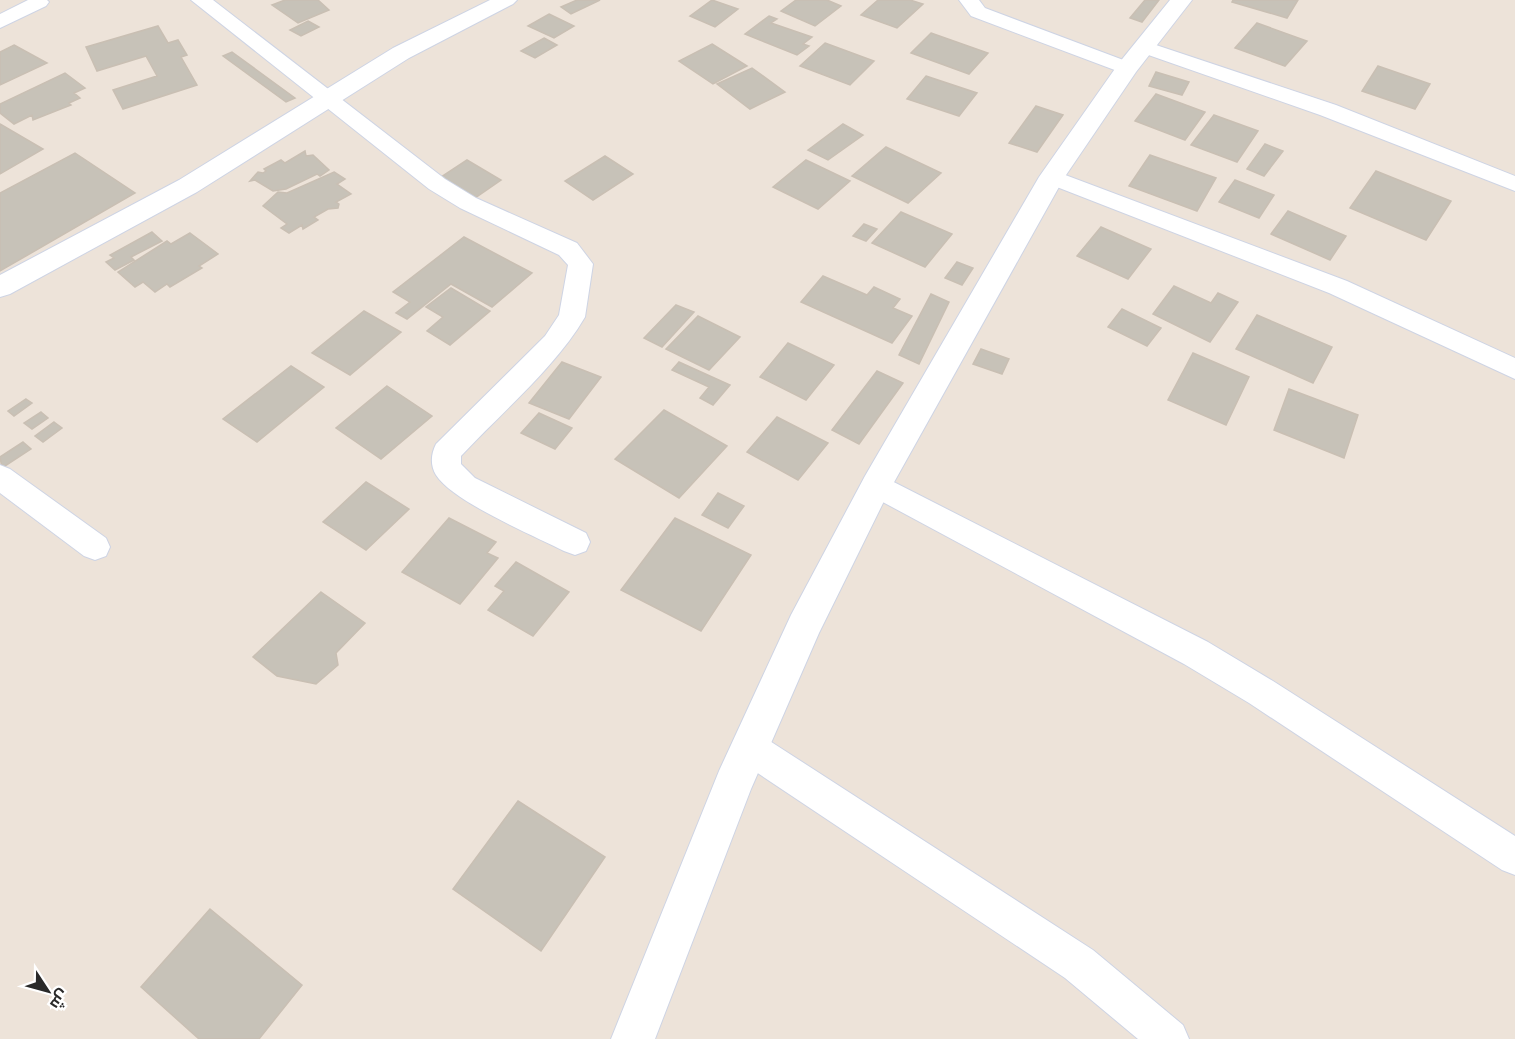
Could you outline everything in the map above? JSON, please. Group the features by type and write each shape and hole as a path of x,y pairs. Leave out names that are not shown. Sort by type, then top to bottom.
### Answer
{"street":[{"path":"201,0 437,184 468,203 568,249 581,264 572,317 554,343 446,452 447,468 465,486 575,542"},
{"path":"0,287 188,186 401,52 506,0"},
{"path":"969,0 978,12 1328,110 1515,184"},
{"path":"633,1039 750,748 804,626 876,485 1052,177 1136,57 1181,0"},
{"path":"0,22 39,3"},
{"path":"1052,177 1338,288 1515,369"},
{"path":"0,477 95,546"},
{"path":"876,485 1196,653 1261,692 1515,857"},
{"path":"750,748 1079,964 1169,1039"}],"building":[{"path":"285,0 318,0 329,10 298,23 272,5"},
{"path":"577,0 600,0 571,14 561,7"},
{"path":"712,0 738,9 715,27 690,16"},
{"path":"796,0 827,0 841,6 815,26 781,11"},
{"path":"878,0 910,0 923,4 897,28 861,15"},
{"path":"1145,0 1159,0 1142,22 1130,18"},
{"path":"1233,0 1298,0 1287,18 1232,2"},
{"path":"549,14 574,26 554,38 528,26"},
{"path":"769,16 777,19 771,23 812,37 803,44 809,46 797,55 745,34"},
{"path":"308,21 319,27 301,36 290,30"},
{"path":"1257,23 1307,41 1285,66 1235,48"},
{"path":"158,26 168,43 178,40 187,55 181,57 197,85 123,109 113,90 157,76 146,56 97,71 86,47"},
{"path":"931,33 988,53 969,74 911,53"},
{"path":"544,38 557,45 535,58 521,51"},
{"path":"825,43 874,61 850,85 800,66"},
{"path":"712,44 747,66 713,84 679,61"},
{"path":"14,45 47,63 0,85 0,52"},
{"path":"232,52 295,98 286,102 223,56"},
{"path":"1378,66 1430,84 1415,109 1362,91"},
{"path":"752,68 785,92 750,109 717,84"},
{"path":"1156,72 1189,82 1182,95 1149,86"},
{"path":"65,73 85,88 74,93 80,98 69,103 71,105 33,120 32,115 14,124 0,113 0,104"},
{"path":"926,76 977,93 959,116 907,99"},
{"path":"1156,94 1205,112 1185,140 1135,121"},
{"path":"1036,106 1063,115 1037,152 1009,143"},
{"path":"1214,115 1258,131 1237,162 1191,145"},
{"path":"0,124 43,149 0,174"},
{"path":"843,124 863,135 828,160 808,150"},
{"path":"1265,144 1283,151 1264,176 1247,169"},
{"path":"886,147 941,173 908,203 852,176"},
{"path":"305,151 306,156 313,155 329,170 320,176 317,174 286,189 273,191 255,180 250,181 258,172 263,173 266,171 264,169 281,160 285,163"},
{"path":"75,153 135,193 0,271 0,193"},
{"path":"1150,155 1216,178 1197,211 1129,186"},
{"path":"605,156 633,174 593,200 565,181"},
{"path":"467,160 501,180 472,200 438,179"},
{"path":"806,160 850,181 818,209 773,187"},
{"path":"1376,171 1451,201 1426,240 1350,208"},
{"path":"334,172 345,179 337,184 351,194 336,202 339,204 338,208 328,209 314,217 318,220 303,229 302,225 289,233 281,228 287,224 263,206 278,192 287,193"},
{"path":"1235,180 1274,195 1259,218 1219,202"},
{"path":"1288,211 1346,236 1330,260 1271,234"},
{"path":"901,212 952,234 925,267 872,243"},
{"path":"864,224 877,229 866,241 853,236"},
{"path":"1101,227 1151,249 1128,279 1077,256"},
{"path":"152,232 162,241 131,257 134,260 115,270 106,262 114,258 110,255"},
{"path":"190,233 218,254 199,266 202,268 170,287 167,284 155,292 143,282 135,287 118,272 167,241 171,244"},
{"path":"464,237 532,273 492,307 451,284 407,319 396,313 410,302 393,292"},
{"path":"957,262 973,268 962,285 945,278"},
{"path":"823,276 867,295 874,287 900,299 893,308 912,316 892,343 801,302"},
{"path":"1174,286 1211,303 1218,293 1238,302 1210,342 1153,314"},
{"path":"451,288 490,311 450,345 427,331 443,317 426,307"},
{"path":"931,294 949,302 919,364 899,355"},
{"path":"676,305 694,312 662,347 644,338"},
{"path":"1122,309 1161,328 1147,346 1108,327"},
{"path":"364,311 401,332 350,375 312,353"},
{"path":"1257,315 1332,347 1313,383 1236,349"},
{"path":"698,316 740,337 709,370 666,349"},
{"path":"788,343 834,365 806,400 760,377"},
{"path":"981,349 1009,359 1002,374 973,364"},
{"path":"1193,353 1249,377 1226,425 1168,400"},
{"path":"562,362 601,377 569,419 529,403"},
{"path":"679,362 730,385 713,405 700,398 709,387 672,370"},
{"path":"291,366 324,387 257,442 223,419"},
{"path":"877,371 903,383 859,444 832,430"},
{"path":"387,386 432,416 381,459 336,428"},
{"path":"1289,389 1358,415 1344,458 1274,430"},
{"path":"26,399 32,403 14,416 8,411"},
{"path":"664,410 727,446 679,498 615,459"},
{"path":"41,412 48,418 32,429 24,423"},
{"path":"539,413 572,428 555,449 521,433"},
{"path":"777,417 828,443 798,480 747,452"},
{"path":"54,422 62,428 43,442 35,436"},
{"path":"23,442 31,449 2,468 0,457"},
{"path":"366,482 409,509 366,550 323,522"},
{"path":"718,493 744,506 728,528 702,515"},
{"path":"449,518 496,542 487,553 498,558 460,604 402,572"},
{"path":"675,518 751,555 701,631 621,590"},
{"path":"516,562 569,592 533,636 488,610 504,591 495,586"},
{"path":"321,592 365,623 336,653 338,665 316,684 277,676 253,657"},
{"path":"518,801 605,857 541,951 453,889"},
{"path":"210,909 302,985 259,1039 199,1039 141,987"}]}
